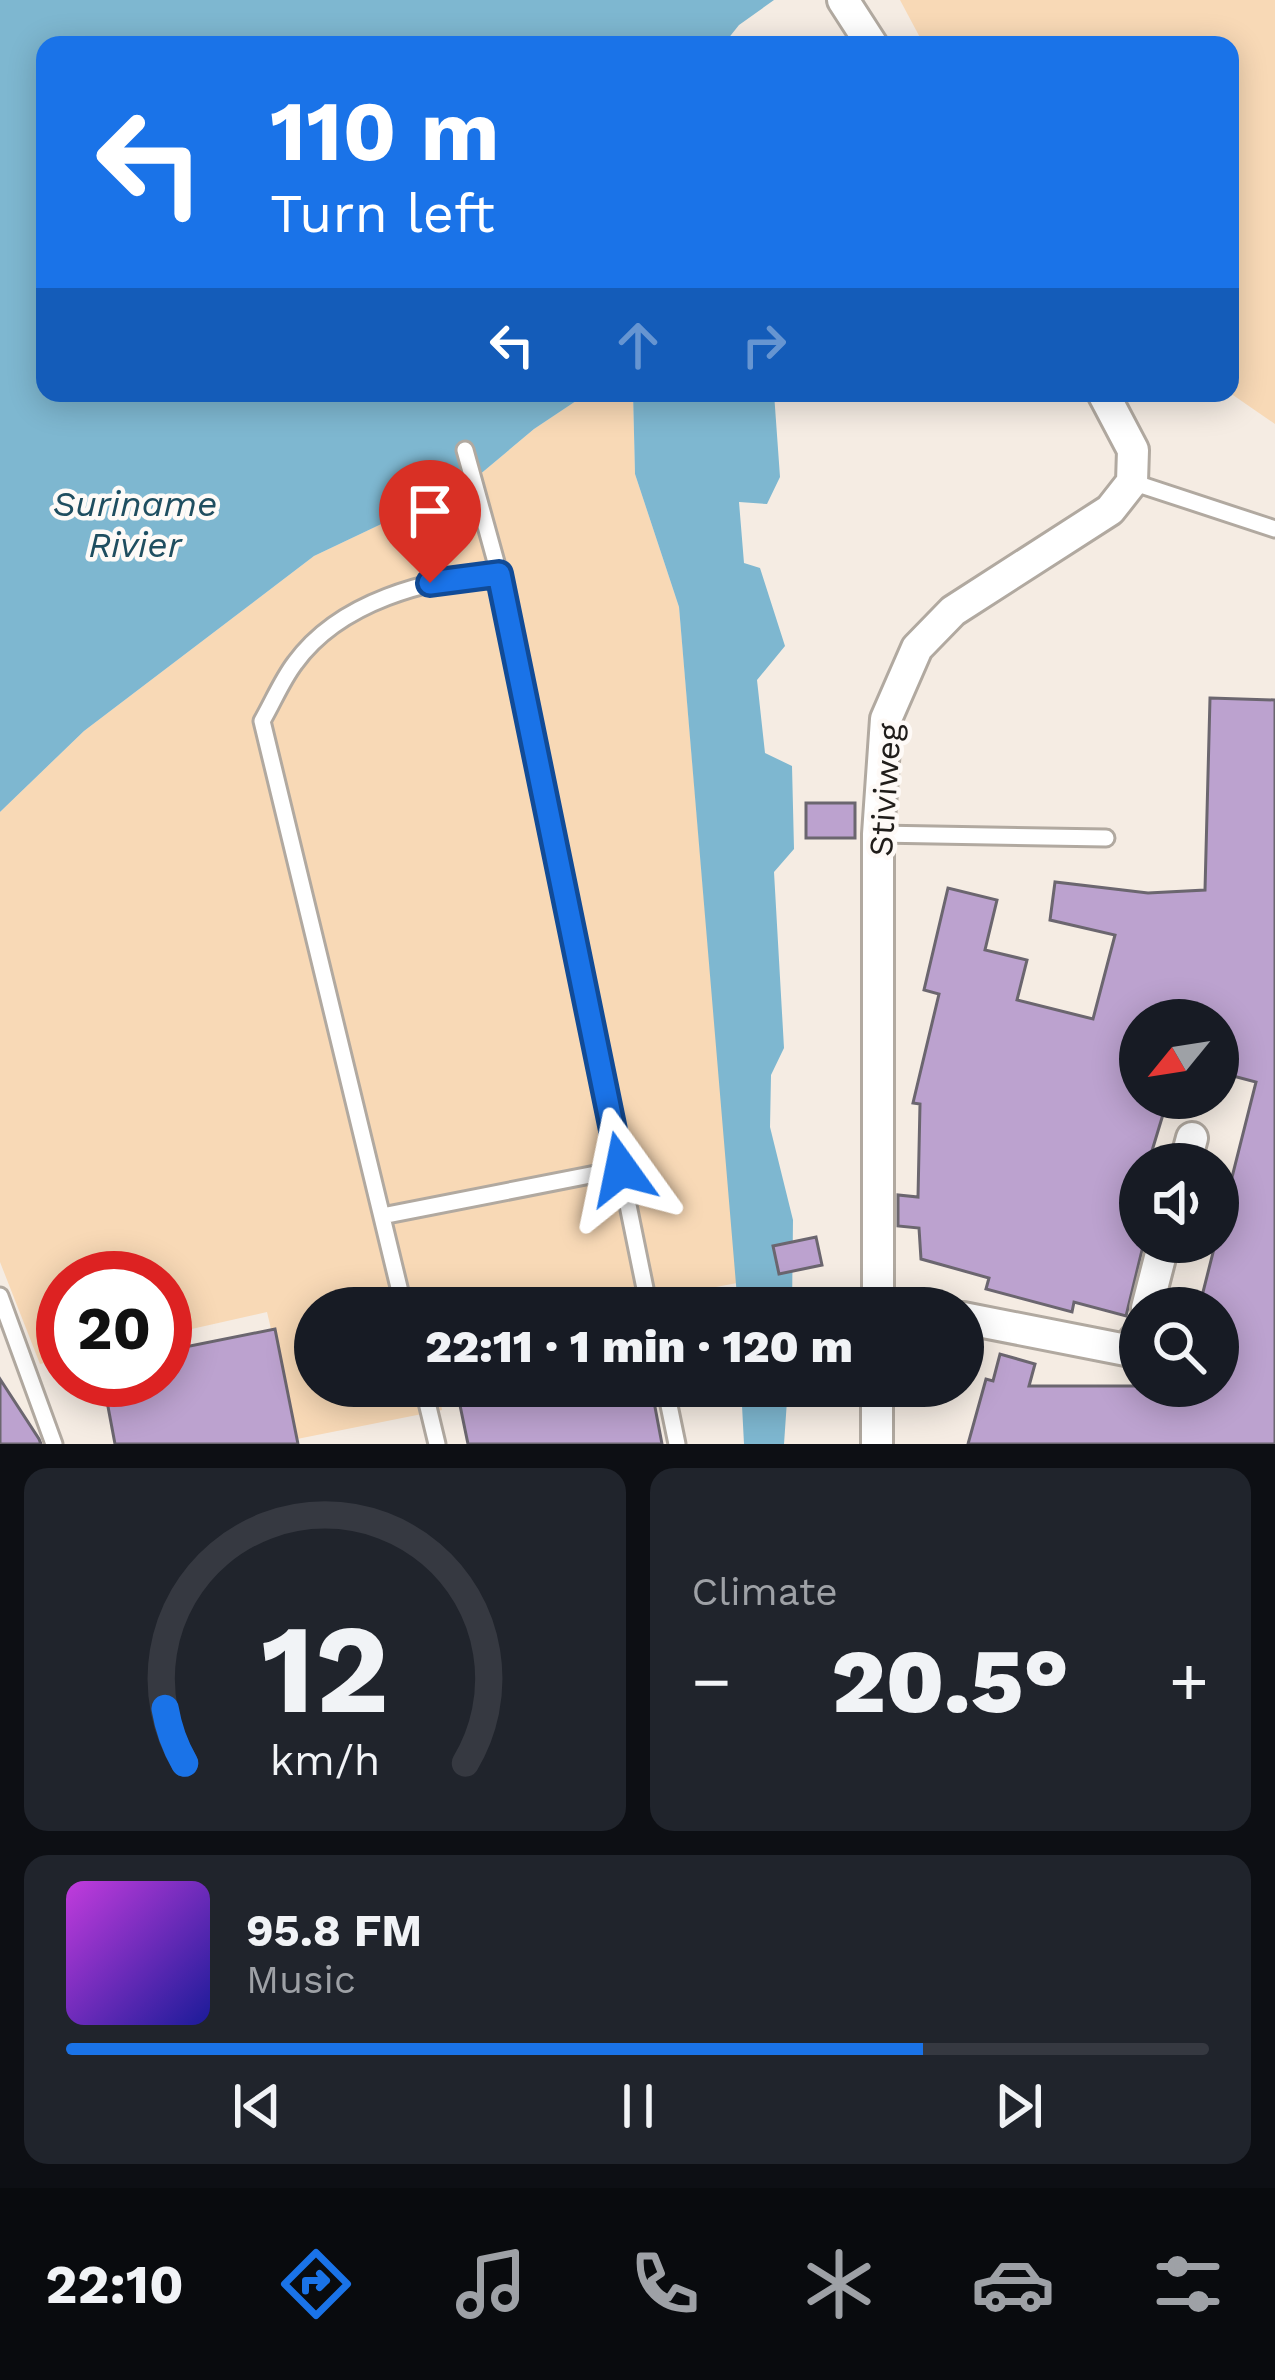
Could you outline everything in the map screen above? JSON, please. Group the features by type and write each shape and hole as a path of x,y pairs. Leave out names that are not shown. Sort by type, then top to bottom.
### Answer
{"street":[{"path":"843,0 866,36"},
{"path":"1108,402 1133,450 1132,482"},
{"name":"Stiviweg","path":"878,1287 878,834 886,719 917,648 953,611 1009,570 1064,543 1110,510 1132,482"},
{"path":"984,1322 1119,1348"},
{"path":"878,1407 878,1444"}],"lane":[{"path":"465,450 499,574 645,1287"},
{"path":"1132,482 1275,529"},
{"path":"399,1287 262,721 296,661 340,621 404,589 499,574"},
{"path":"878,834 1106,838"},
{"path":"382,1216 621,1169"},
{"path":"0,1296 54,1444"},
{"path":"428,1407 437,1444"},
{"path":"669,1407 677,1444"}],"shaded area":[{"path":"900,0 1275,0 1275,424 1239,399 1239,36 919,36"},
{"path":"574,402 633,402 635,474 679,607 737,1283 716,1287 294,1287 294,1407 442,1410 297,1439 267,1312 192,1329 192,1251 36,1251 36,1354 0,1262 0,812 84,731 314,556 472,481"}],"water":[{"name":"Suriname Rivier","path":"0,0 774,0 730,36 36,36 36,402 574,402 472,481 314,556 84,731 0,812"},
{"path":"633,402 775,402 780,477 767,504 739,502 744,563 760,568 785,646 757,680 765,753 792,766 794,849 774,872 784,1048 771,1075 770,1127 793,1220 792,1287 736,1287 679,607 635,474"},
{"path":"742,1407 787,1407 784,1444 744,1444"}],"building":[{"path":"1210,698 1275,700 1275,1444 968,1444 978,1407 984,1407 986,1379 993,1381 1000,1354 1035,1364 1029,1386 1119,1386 1119,1407 1239,1407 1239,1287 1204,1287 1210,1263 1239,1263 1239,1149 1256,1082 1239,1078 1239,999 1119,999 1119,1119 1162,1119 1154,1143 1119,1143 1119,1263 1139,1263 1133,1287 1119,1287 1119,1314 1074,1302 1072,1312 986,1289 989,1278 921,1259 919,1228 898,1226 898,1195 918,1197 920,1104 913,1103 939,994 924,990 948,888 997,900 985,950 1027,960 1017,1000 1093,1019 1115,935 1050,920 1055,882 1148,893 1205,890"},
{"path":"806,803 855,803 855,838 806,838"},
{"path":"816,1237 822,1265 779,1274 773,1246"},
{"path":"275,1329 298,1444 115,1444 108,1407 192,1407 192,1346"},
{"path":"0,1379 39,1439 41,1444 0,1444"},
{"path":"460,1407 655,1407 662,1444 468,1444"}],"route":[{"path":"430,583 499,574 621,1169"}]}
